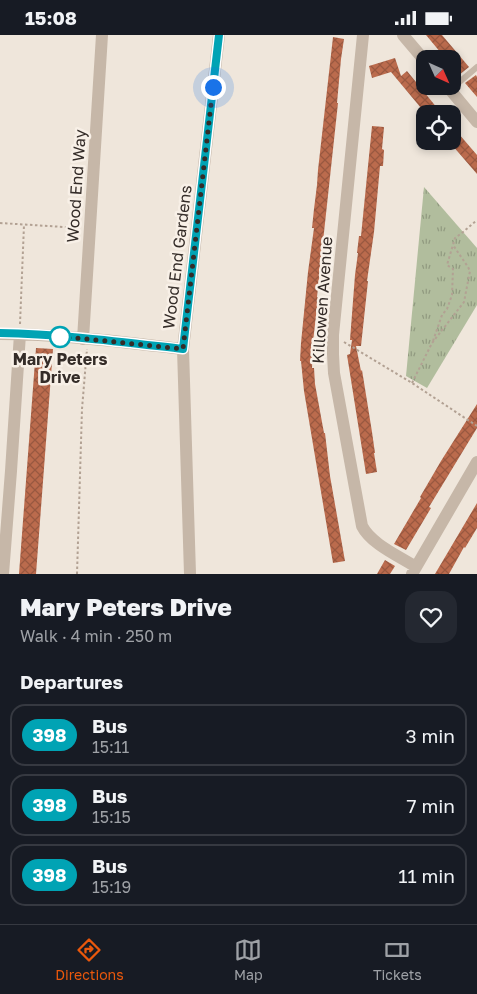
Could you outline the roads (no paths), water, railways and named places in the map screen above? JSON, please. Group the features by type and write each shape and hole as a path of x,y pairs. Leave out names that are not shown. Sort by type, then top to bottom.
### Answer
{"street":[{"name":"Wood End Way","path":"85,339 102,35"},
{"name":"Wood End Gardens","path":"190,574 183,349 219,35"},
{"name":"Killowen Avenue","path":"363,35 332,354 362,526 365,532 380,545 414,570"},
{"path":"403,35 416,50"},
{"path":"454,95 477,122"},
{"path":"0,333 183,349"},
{"path":"3,574 6,471 20,334"},
{"path":"414,570 477,462"}],"lane":[{"path":"461,79 477,67"}],"place":[{"name":"Mary Peters Drive","path":"60,337"}]}
